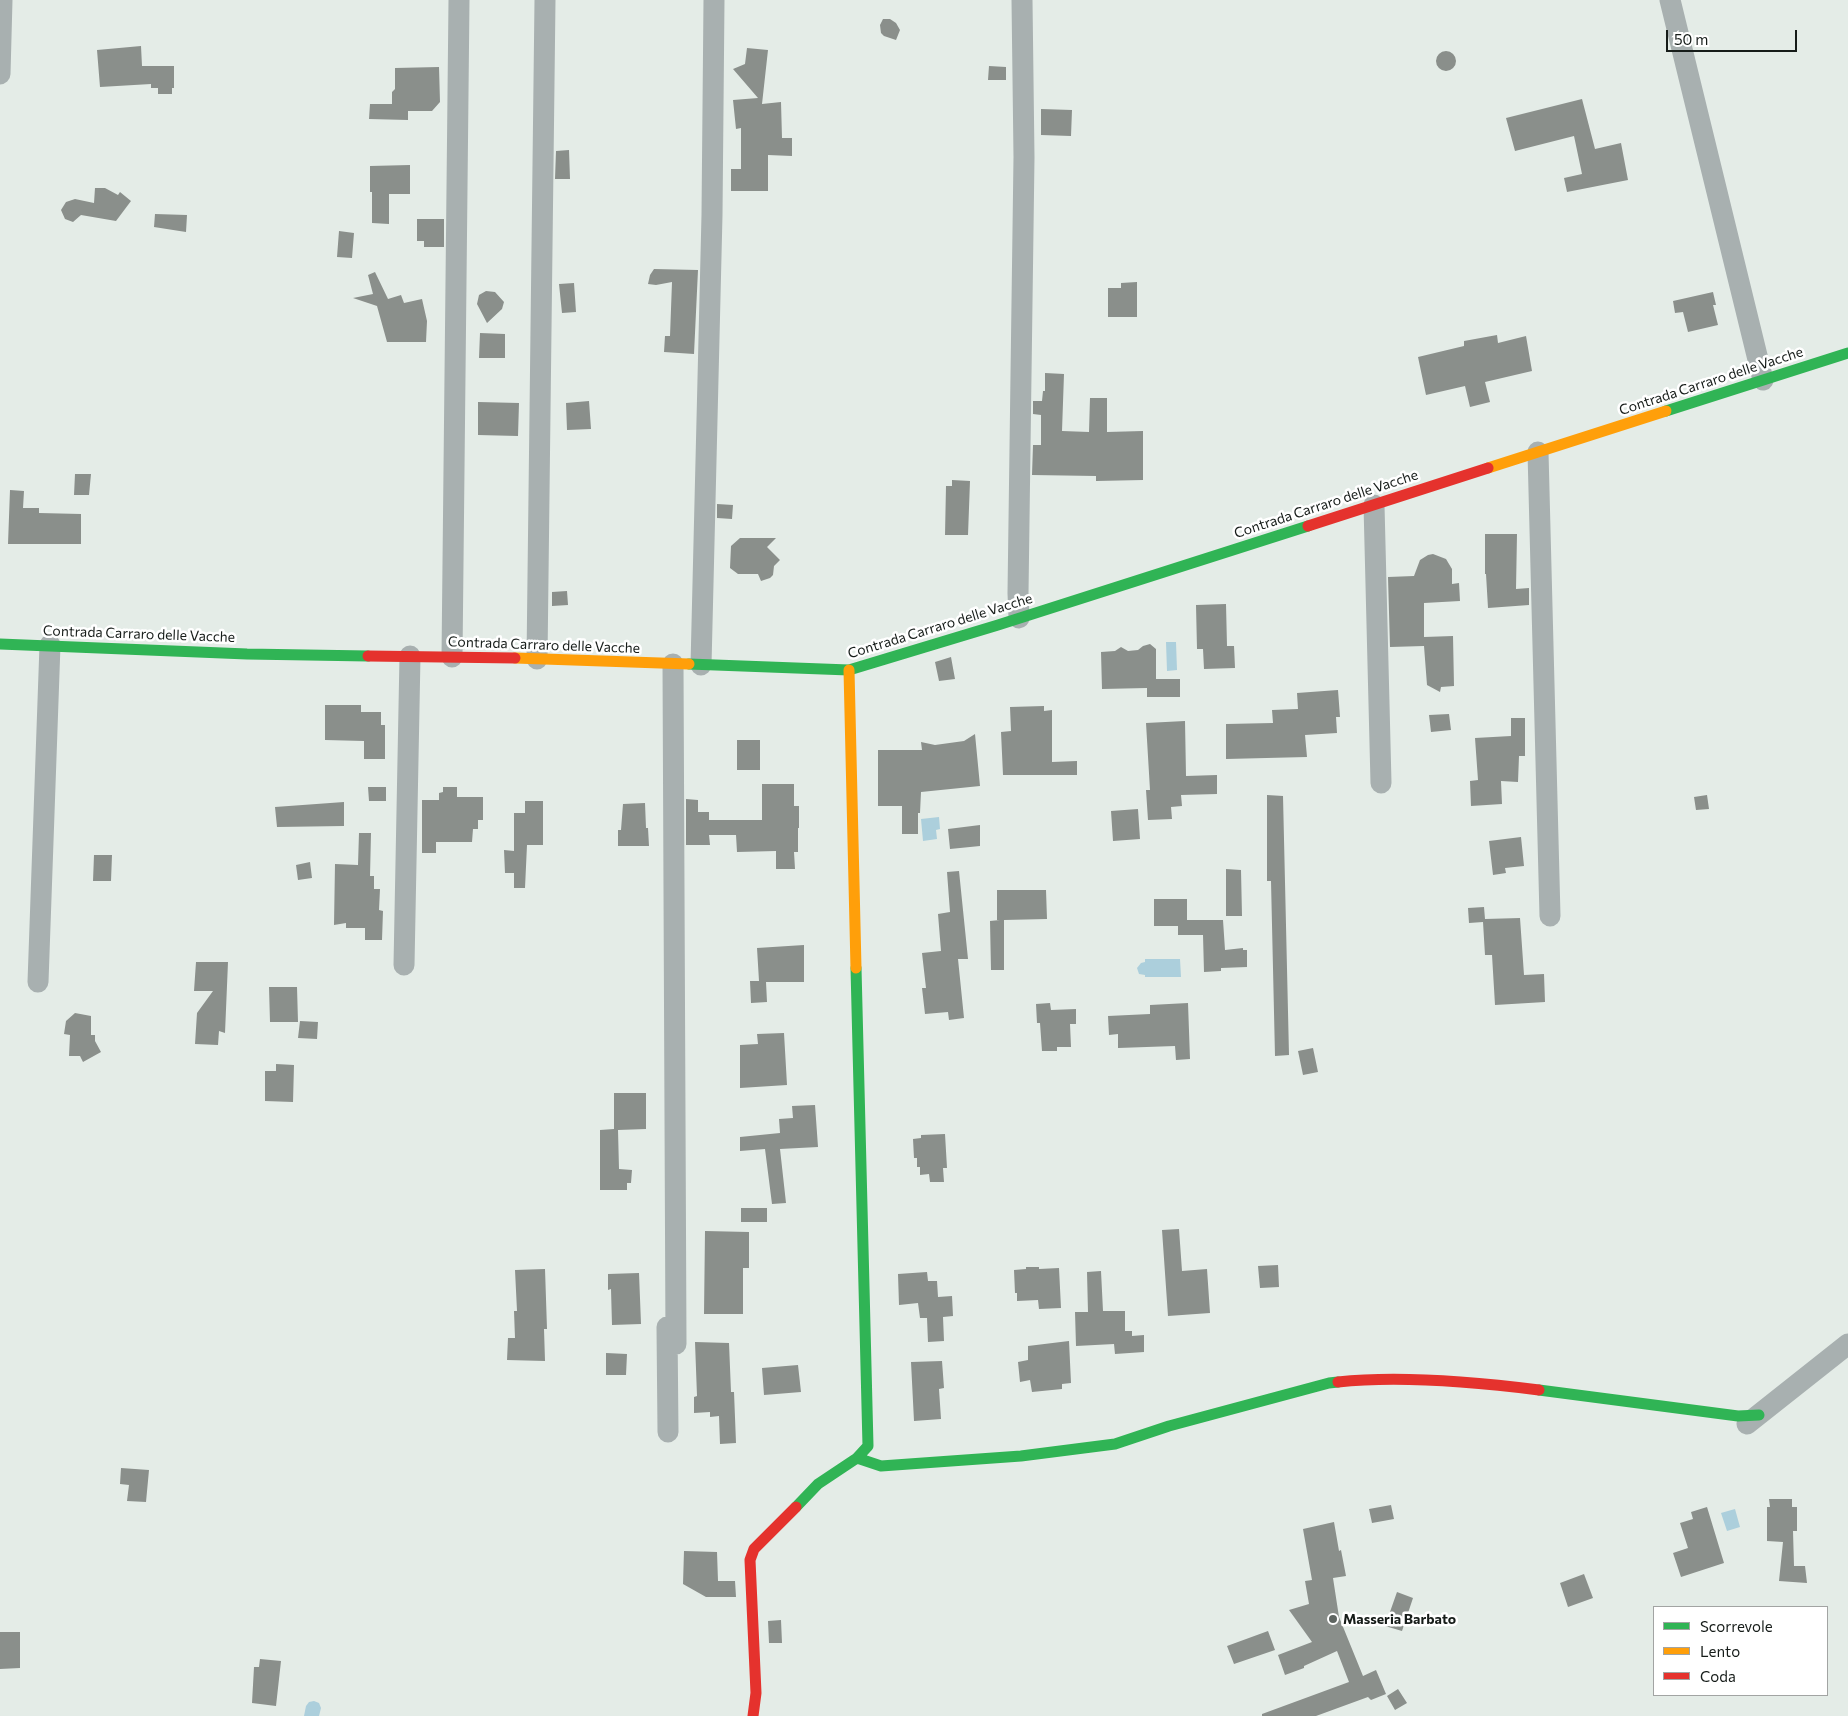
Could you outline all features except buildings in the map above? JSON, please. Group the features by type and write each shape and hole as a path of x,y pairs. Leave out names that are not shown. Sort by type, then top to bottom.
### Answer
{"street":[{"path":"0,74 2,0"},
{"path":"452,657 459,0"},
{"path":"537,659 545,0"},
{"path":"701,665 714,0"},
{"path":"1019,618 1024,157 1022,0"},
{"path":"1670,0 1763,380"},
{"name":"Contrada Carraro delle Vacche","path":"0,644 247,654 537,659 849,670 1019,618 1848,353"},
{"path":"1538,452 1550,916"},
{"path":"1374,505 1381,782"},
{"path":"38,982 50,645"},
{"path":"404,965 410,656"},
{"path":"673,664 676,1344"},
{"path":"753,1716 756,1693 750,1560 754,1549 818,1484 856,1458 868,1446 849,670"},
{"path":"668,1432 667,1285 669,1276 676,1267"},
{"path":"856,1458 880,1466 1021,1456 1115,1444 1169,1426 1329,1383 1365,1379 1401,1379 1508,1386 1738,1416 1753,1420 1848,1344"}],"water":[{"path":"1166,642 1176,642 1177,670 1167,671"},
{"path":"939,817 940,829 936,830 937,839 923,841 921,819"},
{"path":"1145,959 1180,959 1181,977 1145,977 1145,975 1139,974 1137,968 1141,963 1145,962"},
{"path":"1735,1509 1740,1527 1727,1531 1721,1513"},
{"path":"309,1702 319,1703 321,1708 319,1716 304,1716 306,1706"}],"traffic: fast":[{"path":"1666,411 1848,353"},
{"path":"689,664 849,670 998,625 1308,526"},
{"path":"0,644 247,654 368,656"},
{"path":"796,1507 818,1484 857,1458 868,1446 856,968"},
{"path":"857,1458 881,1466 1021,1456 1115,1444 1169,1426 1338,1382"},
{"path":"1539,1390 1738,1416 1759,1415"}],"traffic: slow":[{"path":"1488,468 1666,411"},
{"path":"515,658 689,664"},
{"path":"849,670 856,968"}],"traffic: jam":[{"path":"1308,526 1488,468"},
{"path":"368,656 515,658"},
{"path":"1338,1382 1413,1379 1490,1384 1539,1390"},
{"path":"753,1716 756,1693 750,1560 754,1549 796,1507"}],"place":[{"name":"Masseria Barbato","path":"1333,1619"}]}
